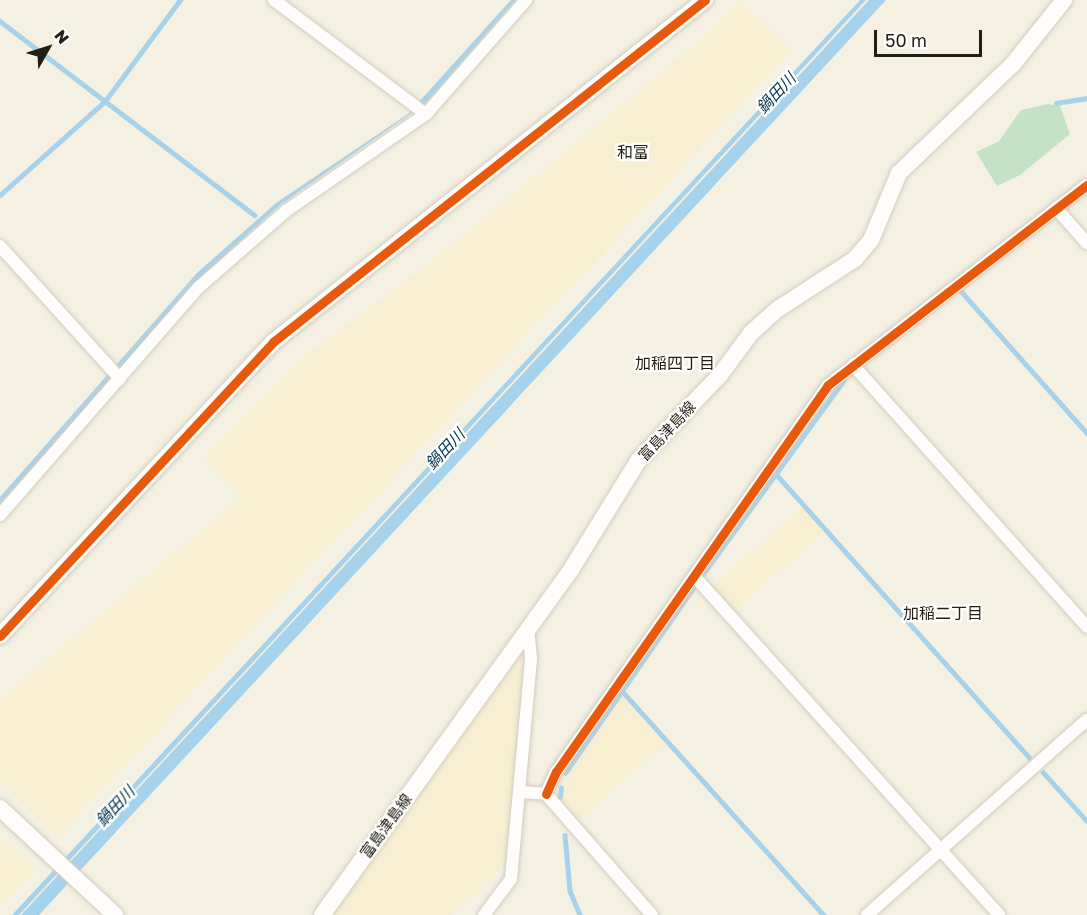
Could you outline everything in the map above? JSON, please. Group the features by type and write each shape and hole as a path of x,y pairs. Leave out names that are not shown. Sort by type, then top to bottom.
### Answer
{"main road":[{"path":"0,636 273,342 705,0"},
{"name":"富島津島線","path":"322,915 528,630 661,433 777,309 855,259 871,240 898,173 1020,56 1064,0"},
{"path":"0,808 115,915"}],"street":[{"path":"274,0 420,110"},
{"path":"0,515 199,287 277,219 420,110 526,0"},
{"path":"546,794 556,772 696,578 828,385 1087,185"},
{"path":"1056,208 1087,243"},
{"path":"0,246 119,377"},
{"path":"853,365 1087,627"},
{"path":"696,578 999,915"},
{"path":"484,915 511,879 531,658 528,630"},
{"path":"867,915 1087,720"},
{"path":"520,792 546,794 652,915"}],"shaded area":[{"path":"740,0 793,49 57,838 0,782 0,699 241,497 204,458 303,357 419,271 715,28"},
{"path":"803,506 825,531 734,611 712,586"},
{"path":"518,654 527,661 508,861 451,915 328,915"},
{"path":"623,694 666,743 579,820 562,798 567,774"},
{"path":"0,836 36,869 0,903"}],"green space":[{"path":"1048,104 1060,106 1070,134 1020,175 997,186 976,152 999,141 1021,110"}],"water":[{"path":"511,0 516,0 426,103 280,205 201,277 0,504 0,497 197,273 276,203 408,114"},
{"name":"鍋田川","path":"860,0 866,0 19,915 12,915"},
{"path":"869,0 886,0 39,915 21,915"}],"waterway":[{"path":"0,195 105,101 180,0"},
{"path":"0,21 255,215"},
{"path":"1056,103 1087,98"},
{"path":"960,290 1087,433"},
{"path":"703,574 844,380"},
{"path":"776,474 1029,757"},
{"path":"565,773 694,587"},
{"path":"623,692 824,915"},
{"path":"1043,772 1087,821"},
{"path":"560,797 561,788"},
{"path":"565,835 570,891 580,915"}],"cycle path":[{"path":"0,636 273,342 705,0"},
{"path":"546,794 556,772 828,385 1087,185"}],"district":[{"name":"和富","path":"633,152"},
{"name":"加稲四丁目","path":"675,363"},
{"name":"加稲二丁目","path":"943,613"}]}
